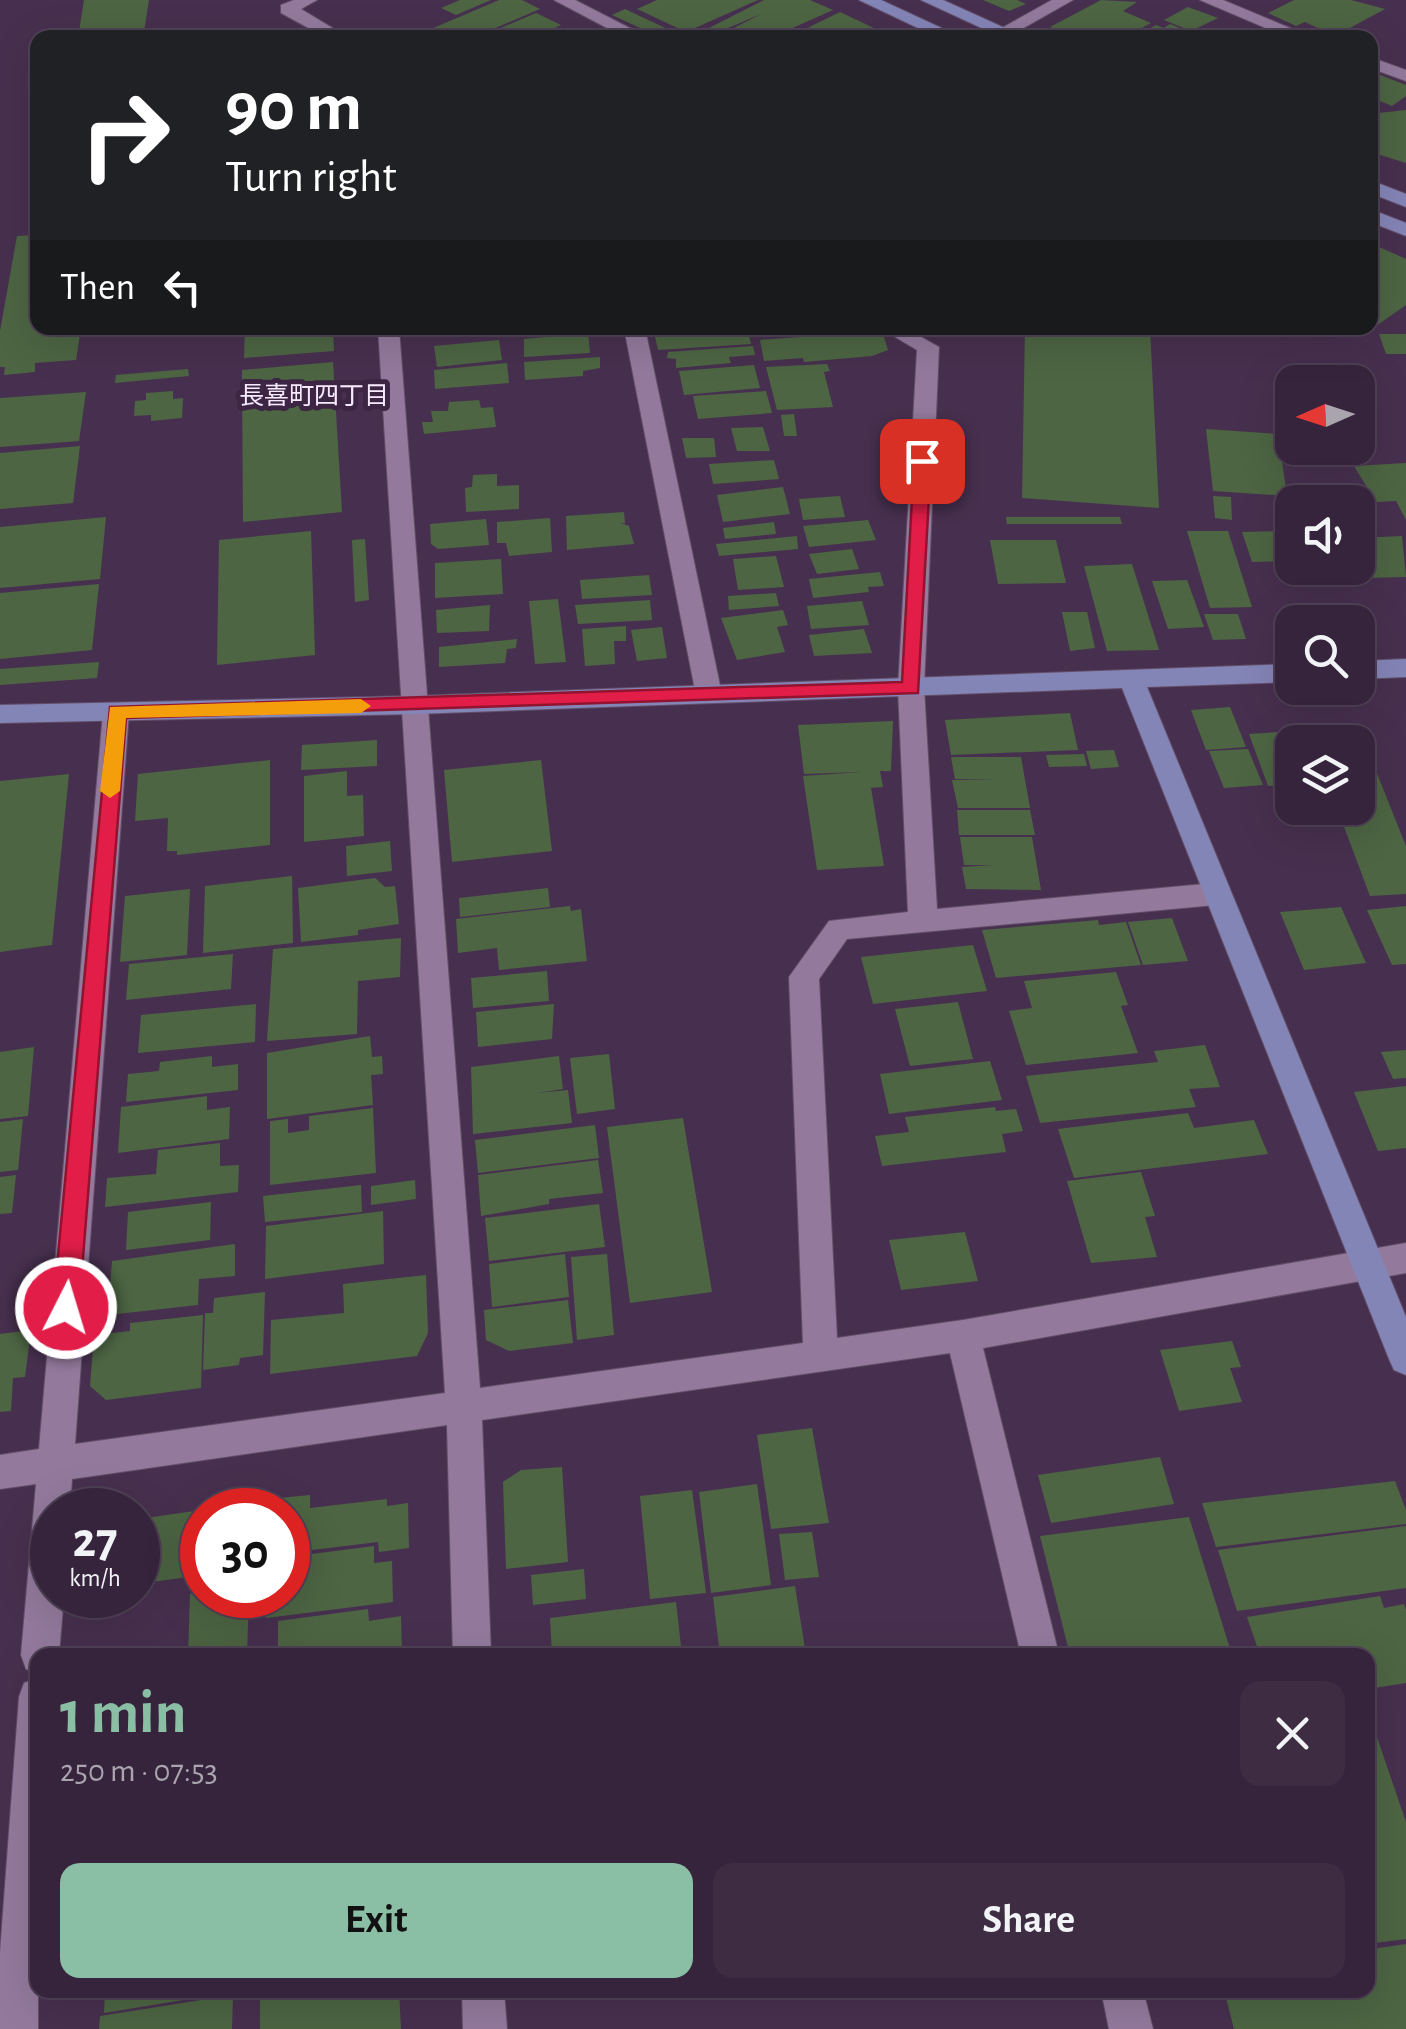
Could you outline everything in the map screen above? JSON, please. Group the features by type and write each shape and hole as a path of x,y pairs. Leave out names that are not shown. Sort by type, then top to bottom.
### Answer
{"street":[{"path":"309,0 287,9 326,30"},
{"path":"562,0 624,30"},
{"path":"867,0 936,30"},
{"path":"929,0 993,30"},
{"path":"1016,30 1065,0"},
{"path":"1208,0 1285,30"},
{"path":"1378,65 1406,76"},
{"path":"1378,189 1406,201"},
{"path":"1378,218 1406,230"},
{"path":"389,335 464,1409 472,1648"},
{"path":"635,335 709,695"},
{"path":"903,335 928,348 911,688 923,920"},
{"path":"1375,669 1406,668"},
{"path":"0,714 415,705 1275,674"},
{"path":"1131,679 1406,1359"},
{"path":"40,1648 116,712"},
{"path":"821,1355 804,978 839,929 1215,894"},
{"path":"0,1472 963,1336 1406,1258"},
{"path":"963,1336 1038,1648"},
{"path":"16,2029 30,1818"},
{"path":"483,1998 484,2029"},
{"path":"1124,1998 1131,2029"}],"building":[{"path":"84,0 149,0 144,30 79,30"},
{"path":"460,0 491,0 456,15 441,8"},
{"path":"499,0 522,0 540,9 491,30 429,30"},
{"path":"657,0 758,0 690,30 682,30 637,9"},
{"path":"764,0 810,0 833,10 788,30 732,29 761,14 723,30 705,30"},
{"path":"983,0 1017,0 1026,4 1009,11"},
{"path":"1101,0 1137,2 1123,11 1151,23 1138,30 1050,27"},
{"path":"1294,0 1351,0 1385,9 1346,30 1322,30 1305,22 1296,26 1268,13"},
{"path":"1188,7 1218,18 1193,30 1164,20"},
{"path":"625,9 669,30 645,30 612,15"},
{"path":"840,12 878,30 803,30"},
{"path":"536,13 561,25 550,30 496,30"},
{"path":"1170,24 1185,30 1147,30 1156,25 1164,28"},
{"path":"1378,74 1406,85 1406,96 1392,106 1378,100"},
{"path":"1406,110 1406,163 1378,154 1378,113"},
{"path":"30,235 30,335 80,335 76,360 35,363 35,372 4,375 5,367 0,367 0,331 17,236"},
{"path":"1378,247 1406,259 1406,305 1378,325"},
{"path":"1379,334 1406,334 1406,354 1386,354"},
{"path":"245,335 333,335 334,351 244,358"},
{"path":"588,335 590,353 524,357 524,339"},
{"path":"655,335 749,335 751,344 658,350"},
{"path":"883,335 888,350 872,356 764,361 760,340"},
{"path":"1025,335 1150,335 1159,508 1022,498"},
{"path":"499,340 502,360 437,367 434,346"},
{"path":"753,346 755,355 729,357 731,363 676,368 676,359 667,358 668,352"},
{"path":"600,357 600,368 583,371 583,376 525,380 524,362"},
{"path":"333,362 342,512 243,522 242,370"},
{"path":"507,363 509,383 435,389 434,370"},
{"path":"827,364 830,371 824,372 833,407 777,410 766,367"},
{"path":"754,365 760,388 684,395 679,371"},
{"path":"188,369 189,376 115,383 116,375"},
{"path":"173,391 173,399 183,398 182,418 151,421 151,415 134,416 135,401 146,400 146,393"},
{"path":"766,391 772,413 698,419 693,396"},
{"path":"86,392 79,441 0,447 0,398"},
{"path":"479,400 481,408 493,407 496,427 424,434 422,422 433,422 431,411 448,411 449,402"},
{"path":"794,414 797,436 784,436 781,415"},
{"path":"763,427 770,451 737,451 731,428"},
{"path":"1206,429 1275,434 1275,465 1282,465 1285,485 1275,485 1275,495 1213,491"},
{"path":"682,438 714,438 716,457 686,458"},
{"path":"80,446 73,503 0,509 0,453"},
{"path":"774,460 779,479 713,484 709,464"},
{"path":"1406,463 1406,520 1396,501 1376,502 1375,485 1366,485 1354,466"},
{"path":"497,474 497,486 519,485 519,509 466,512 465,488 472,487 473,475"},
{"path":"783,487 790,514 723,522 717,495"},
{"path":"840,496 845,517 803,520 799,499"},
{"path":"1213,496 1231,497 1232,520 1215,518"},
{"path":"624,512 625,523 621,523 629,526 634,544 567,550 566,516"},
{"path":"106,517 100,579 0,588 0,527"},
{"path":"1006,517 1120,517 1122,524 1007,524"},
{"path":"550,518 552,552 509,556 506,543 497,543 497,522"},
{"path":"486,519 489,545 438,549 431,544 430,524"},
{"path":"868,520 876,540 809,547 803,526"},
{"path":"774,522 776,534 725,539 723,528"},
{"path":"311,531 315,655 217,665 219,540"},
{"path":"1187,531 1228,531 1252,607 1210,608"},
{"path":"1275,531 1275,561 1252,562 1242,532"},
{"path":"797,536 798,549 719,556 716,544"},
{"path":"1402,536 1406,577 1375,578 1375,537"},
{"path":"365,539 369,600 355,602 352,540"},
{"path":"990,540 1056,540 1066,583 998,584"},
{"path":"852,549 859,569 817,574 809,554"},
{"path":"776,556 784,587 738,590 733,559"},
{"path":"501,559 503,594 435,598 435,563"},
{"path":"1132,564 1159,650 1107,651 1084,566"},
{"path":"880,572 884,586 868,587 869,592 813,598 809,579"},
{"path":"649,575 652,595 582,599 580,580"},
{"path":"1187,580 1204,627 1168,629 1152,581"},
{"path":"99,584 92,650 0,659 0,593"},
{"path":"776,593 779,606 729,610 728,596"},
{"path":"558,599 566,662 535,664 529,601"},
{"path":"650,600 652,620 578,624 575,605"},
{"path":"862,601 869,625 811,629 807,606"},
{"path":"490,605 489,631 437,633 436,610"},
{"path":"783,610 788,625 777,627 785,652 737,660 721,618"},
{"path":"1062,612 1087,612 1095,648 1070,651"},
{"path":"1204,614 1238,614 1246,639 1213,640"},
{"path":"626,626 626,641 614,641 615,664 585,666 582,629"},
{"path":"662,627 667,658 637,661 631,630"},
{"path":"864,629 872,653 814,656 809,635"},
{"path":"517,639 516,648 507,649 505,663 439,667 439,647"},
{"path":"99,662 97,678 0,685 0,669"},
{"path":"1230,707 1246,747 1206,750 1191,710"},
{"path":"1070,713 1078,750 951,755 945,720"},
{"path":"893,721 891,771 880,771 883,787 871,788 884,866 817,870 803,776 861,772 804,774 798,725"},
{"path":"1275,732 1275,786 1268,786 1249,734"},
{"path":"377,740 377,766 301,770 302,745"},
{"path":"1248,749 1263,785 1224,788 1209,751"},
{"path":"1114,750 1119,767 1091,769 1086,751"},
{"path":"1084,754 1087,766 1049,767 1046,755"},
{"path":"951,757 1021,757 1030,808 958,808 952,780 997,779 955,779"},
{"path":"270,760 270,845 177,855 177,851 167,851 168,818 135,821 138,774"},
{"path":"541,760 552,851 452,862 444,770"},
{"path":"1375,768 1406,846 1406,894 1370,896 1343,825 1375,825"},
{"path":"347,771 347,796 363,795 364,836 304,842 304,776"},
{"path":"69,774 52,945 0,952 0,781"},
{"path":"957,810 1030,810 1035,835 959,835"},
{"path":"960,837 1032,837 1041,890 966,889 962,867 993,865 964,865"},
{"path":"390,841 392,871 347,876 346,846"},
{"path":"292,876 293,943 203,953 205,886"},
{"path":"375,878 385,887 395,886 399,924 358,930 358,935 301,942 298,888"},
{"path":"548,888 550,907 460,917 459,898"},
{"path":"190,889 187,955 120,962 125,896"},
{"path":"570,906 571,911 581,909 587,961 499,970 497,948 458,953 456,919"},
{"path":"1406,906 1406,964 1392,965 1367,910"},
{"path":"1341,907 1366,963 1304,970 1280,912"},
{"path":"1172,918 1188,961 1143,965 1128,922"},
{"path":"1098,920 1099,925 1126,922 1141,965 996,978 982,930"},
{"path":"401,938 400,977 358,981 357,1034 267,1041 273,949"},
{"path":"973,945 987,991 873,1004 861,957"},
{"path":"233,954 231,989 126,1000 129,964"},
{"path":"547,971 549,1001 473,1008 471,978"},
{"path":"1116,972 1128,1005 1121,1006 1138,1053 1026,1065 1009,1011 1032,1008 1024,981"},
{"path":"958,1002 973,1059 910,1066 895,1009"},
{"path":"256,1004 255,1042 138,1053 141,1015"},
{"path":"554,1004 552,1039 478,1047 476,1012"},
{"path":"370,1036 372,1057 382,1056 383,1074 371,1075 373,1105 267,1119 267,1053"},
{"path":"1205,1045 1220,1087 1189,1089 1196,1107 1040,1123 1026,1076 1158,1062 1154,1051"},
{"path":"34,1047 28,1116 0,1119 0,1052"},
{"path":"1406,1050 1406,1078 1393,1079 1381,1052"},
{"path":"609,1054 615,1109 577,1114 570,1058"},
{"path":"212,1056 212,1067 238,1064 238,1090 126,1102 128,1074 159,1071 160,1062"},
{"path":"559,1056 563,1089 537,1093 568,1090 572,1123 473,1134 471,1067"},
{"path":"990,1061 1002,1100 889,1114 880,1074"},
{"path":"1406,1086 1406,1148 1378,1151 1354,1092"},
{"path":"207,1096 207,1110 230,1107 229,1139 118,1153 121,1107"},
{"path":"995,1107 996,1111 1016,1109 1023,1131 1002,1134 1006,1152 882,1166 875,1136 909,1132 905,1117"},
{"path":"373,1108 376,1173 270,1185 270,1121 288,1119 288,1133 309,1130 309,1116"},
{"path":"1188,1113 1194,1128 1254,1120 1268,1154 1074,1178 1058,1129"},
{"path":"683,1118 712,1292 630,1303 607,1127"},
{"path":"23,1119 18,1170 0,1172 0,1122"},
{"path":"595,1125 599,1158 478,1173 475,1140"},
{"path":"220,1143 220,1166 239,1165 238,1192 105,1207 107,1178 156,1174 158,1150"},
{"path":"598,1160 603,1193 549,1199 549,1204 481,1216 478,1175"},
{"path":"1141,1172 1155,1216 1145,1217 1157,1257 1091,1263 1067,1181"},
{"path":"16,1175 12,1213 0,1214 0,1177"},
{"path":"415,1180 416,1199 371,1205 371,1186"},
{"path":"361,1185 362,1212 265,1222 263,1196"},
{"path":"211,1202 210,1240 126,1250 128,1212"},
{"path":"599,1204 605,1247 489,1261 485,1218"},
{"path":"383,1211 384,1264 265,1279 266,1226"},
{"path":"965,1232 978,1281 901,1290 889,1240"},
{"path":"235,1244 235,1276 199,1279 198,1305 108,1315 112,1261"},
{"path":"565,1254 569,1297 492,1307 489,1264"},
{"path":"607,1254 614,1335 577,1340 571,1257"},
{"path":"426,1275 428,1333 417,1356 270,1374 271,1320 344,1313 343,1284"},
{"path":"265,1292 263,1355 240,1358 239,1365 203,1370 205,1313 213,1313 214,1298"},
{"path":"568,1300 573,1343 509,1351 486,1340 484,1310"},
{"path":"203,1315 201,1388 106,1400 90,1386 94,1335 130,1331 130,1323"},
{"path":"31,1330 25,1377 13,1378 11,1411 0,1412 0,1334"},
{"path":"1232,1341 1241,1367 1230,1368 1242,1402 1179,1411 1160,1350"},
{"path":"812,1428 829,1523 771,1529 757,1435"},
{"path":"1160,1457 1174,1504 1051,1523 1038,1475"},
{"path":"562,1467 568,1562 506,1569 503,1482 521,1470"},
{"path":"1395,1481 1406,1510 1406,1524 1216,1547 1202,1503"},
{"path":"757,1484 771,1585 711,1593 699,1492"},
{"path":"692,1490 706,1593 650,1599 640,1496"},
{"path":"387,1499 387,1506 408,1503 409,1548 379,1552 378,1542 310,1550 310,1508"},
{"path":"180,1513 180,1578 160,1581 160,1516"},
{"path":"1189,1517 1230,1648 1068,1648 1040,1536"},
{"path":"1406,1526 1406,1588 1237,1611 1218,1550"},
{"path":"812,1532 819,1577 785,1580 779,1534"},
{"path":"374,1546 374,1563 392,1561 393,1602 310,1612 310,1554"},
{"path":"584,1569 586,1599 533,1605 531,1575"},
{"path":"795,1586 805,1648 719,1648 713,1597"},
{"path":"1380,1596 1384,1608 1404,1604 1406,1683 1375,1688 1375,1648 1258,1648 1247,1617"},
{"path":"676,1602 681,1648 552,1648 550,1618"},
{"path":"368,1609 369,1621 401,1616 402,1648 278,1648 278,1621"},
{"path":"189,1618 248,1618 247,1648 188,1648"},
{"path":"1375,1731 1406,1822 1406,1939 1375,1943"},
{"path":"1406,1944 1406,2029 1234,2029 1226,1998 1375,1998 1375,1949"},
{"path":"105,1998 195,1998 104,2013"},
{"path":"233,1998 232,2029 99,2029 100,2016"},
{"path":"260,1998 399,1998 401,2029 260,2029"}],"slow traffic":[{"path":"110,791 116,712 361,706"}],"district":[{"name":"長喜町四丁目","path":"314,395"}],"route":[{"path":"66,1308 116,712 911,688 922,461"}]}
